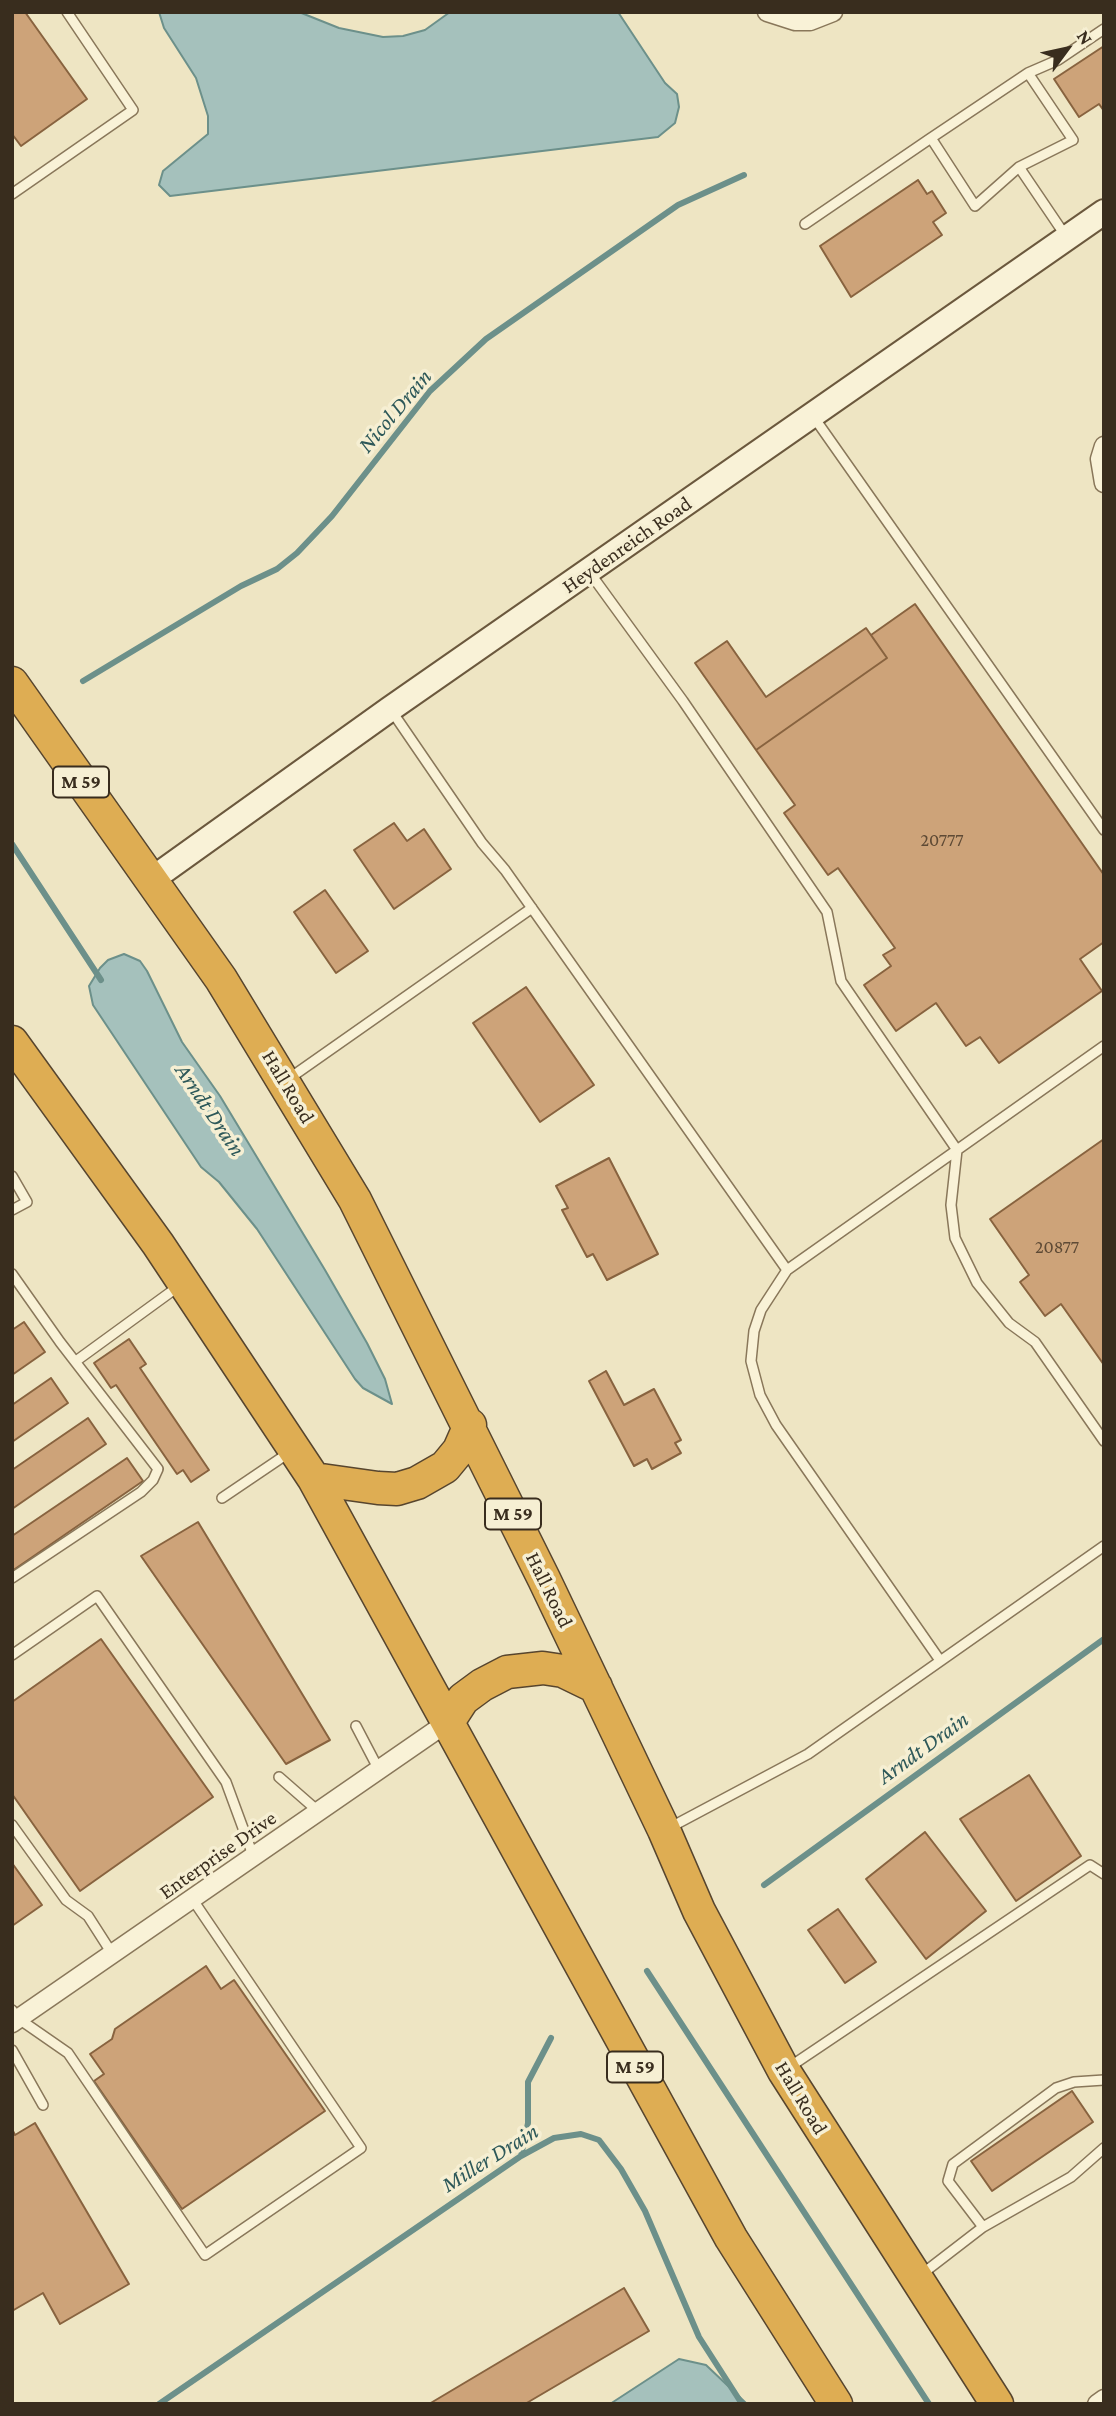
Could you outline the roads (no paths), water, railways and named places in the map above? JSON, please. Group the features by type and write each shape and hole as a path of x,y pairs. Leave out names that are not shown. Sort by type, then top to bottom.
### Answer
{"highway":[{"name":"Hall Road","path":"12,683 220,979 285,1081 355,1200 470,1425 664,1830 699,1910 784,2071 915,2280 997,2404"},
{"name":"M 59","path":"21,1059 183,1283 314,1479 588,1983 731,2238 836,2404"},
{"path":"314,1479 397,1489 417,1483 444,1466 459,1450 470,1425"},
{"path":"448,1722 463,1699 507,1672 543,1668 563,1671 596,1687"}],"street":[{"path":"767,12 795,21 810,21 833,12"},
{"name":"Heydenreich Road","path":"150,880 390,709 1104,212"},
{"path":"1102,453 1104,482"},
{"name":"Enterprise Drive","path":"14,2017 114,1955 448,1722"},
{"path":"1097,2404 1104,2399"}],"lane":[{"path":"12,194 133,110 67,12"},
{"path":"805,224 1028,73 1058,61 1104,29"},
{"path":"931,138 975,206 1019,167 1073,140 1028,73"},
{"path":"1019,167 1067,238"},
{"path":"813,416 1104,830"},
{"path":"589,571 683,701 827,912 841,981 957,1150 952,1223 968,1269 1009,1323 1035,1342 1104,1441"},
{"path":"390,709 482,843 532,908 787,1270"},
{"path":"285,1081 532,908"},
{"path":"939,1659 776,1424 760,1395 751,1361 754,1331 773,1287 787,1270 1104,1046"},
{"path":"12,1176 27,1202 12,1210"},
{"path":"12,1274 158,1469 141,1492 12,1578"},
{"path":"76,1361 183,1283"},
{"path":"222,1498 295,1448"},
{"path":"664,1830 808,1754 939,1659 1104,1546"},
{"path":"12,1655 97,1595 226,1782 254,1858"},
{"path":"356,1726 379,1770"},
{"path":"279,1777 319,1812"},
{"path":"12,1825 66,1900 88,1916 114,1955"},
{"path":"784,2071 1090,1865 1104,1874"},
{"path":"14,2017 68,2053 205,2255 361,2148 193,1900"},
{"path":"12,2050 43,2105"},
{"path":"983,2227 948,2181 953,2164 1056,2088 1074,2082 1104,2080"},
{"path":"915,2280 983,2227 1071,2177 1104,2148"}],"water":[{"path":"159,12 299,12 339,28 383,37 403,36 425,30 450,12 618,12 665,83 677,94 679,107 675,123 658,137 170,196 159,185 163,171 208,134 208,116 196,78 164,28"},
{"path":"124,954 140,961 147,971 182,1042 220,1096 367,1343 385,1379 392,1404 363,1388 355,1379 257,1229 219,1182 201,1167 93,1005 89,986 108,960"},
{"path":"679,2359 706,2365 747,2404 610,2404"}],"waterway":[{"name":"Nicol Drain","path":"83,681 241,586 277,569 297,553 332,516 430,391 486,339 678,205 744,175"},
{"name":"Arndt Drain","path":"12,844 101,980"},
{"name":"Arndt Drain","path":"764,1885 1104,1639"},
{"path":"647,1971 929,2404"},
{"name":"Arndt Drain","path":"521,2156 528,2123 528,2082 551,2038"},
{"name":"Miller Drain","path":"159,2404 521,2156 554,2138 581,2134 599,2140 621,2169 645,2211 699,2337 742,2404"}]}
